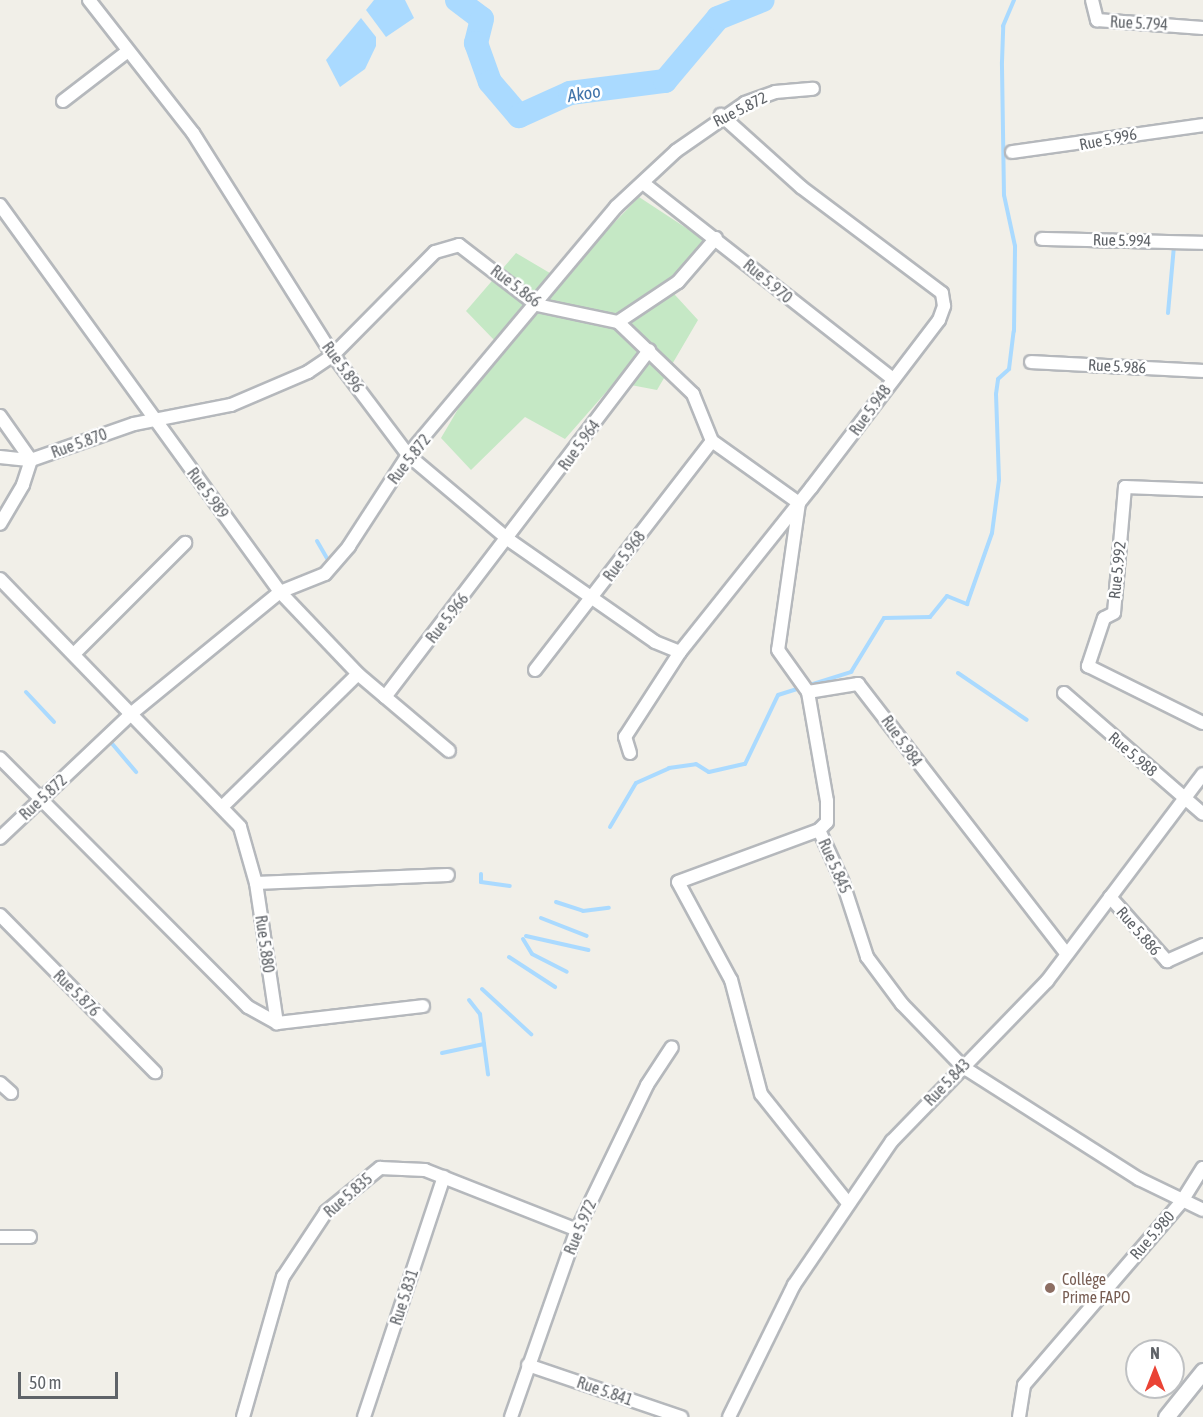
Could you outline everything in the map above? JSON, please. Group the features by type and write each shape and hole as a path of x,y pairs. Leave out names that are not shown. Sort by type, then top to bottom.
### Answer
{"street":[{"name":"Rue 5.896","path":"89,0 193,133 333,355 408,456 509,540 661,646 680,652"},
{"name":"Rue 5.794","path":"1092,0 1097,20 1203,28"},
{"path":"63,101 128,51"},
{"name":"Rue 5.872","path":"0,837 132,713 280,592 324,574 350,546 408,456 643,183 721,115 775,92 813,89"},
{"name":"Rue 5.948","path":"630,753 626,737 680,652 800,503 939,320 942,293 801,187 721,115"},
{"name":"Rue 5.996","path":"1012,152 1203,125"},
{"name":"Rue 5.970","path":"643,183 893,379"},
{"name":"Rue 5.989","path":"0,205 280,592 358,674 449,751"},
{"path":"716,238 678,282 618,322 693,394 712,441 800,503 778,650 808,692 827,801 827,822 819,830"},
{"name":"Rue 5.994","path":"1042,239 1203,243"},
{"name":"Rue 5.866","path":"158,423 231,405 308,372 333,355 435,252 448,246 475,255 537,305 618,322"},
{"name":"Rue 5.964","path":"509,540 649,350"},
{"name":"Rue 5.986","path":"1031,362 1203,371"},
{"path":"0,416 31,460 23,485 0,524"},
{"name":"Rue 5.870","path":"0,457 31,460 127,426 158,423"},
{"name":"Rue 5.968","path":"535,670 712,441"},
{"name":"Rue 5.992","path":"1203,490 1125,487 1114,613 1104,618 1089,666 1203,723"},
{"name":"Rue 5.966","path":"385,697 509,540"},
{"path":"75,653 185,543"},
{"name":"Rue 5.880","path":"0,579 75,653 222,807 246,838 256,884 277,1023"},
{"path":"222,807 358,674"},
{"name":"Rue 5.984","path":"808,692 849,682 866,689 933,785 1067,954"},
{"name":"Rue 5.988","path":"1064,693 1203,814"},
{"path":"0,758 248,1007 277,1023 423,1006"},
{"name":"Rue 5.843","path":"729,1417 794,1285 848,1203 892,1142 1067,954 1203,774"},
{"name":"Rue 5.845","path":"848,1203 761,1094 730,980 678,882 819,830 839,872 867,957 902,1004 963,1066 1182,1200 1203,1210"},
{"path":"256,884 448,874"},
{"name":"Rue 5.886","path":"1110,897 1167,961 1203,945"},
{"name":"Rue 5.876","path":"0,915 155,1072"},
{"name":"Rue 5.972","path":"511,1417 577,1230 647,1085 672,1047"},
{"path":"0,1083 11,1093"},
{"name":"Rue 5.835","path":"243,1417 283,1277 326,1212 380,1168 400,1166 444,1177 577,1230"},
{"name":"Rue 5.980","path":"1019,1417 1024,1385 1182,1200 1203,1168"},
{"name":"Rue 5.831","path":"364,1417 444,1177"},
{"path":"0,1237 30,1236"},
{"name":"Rue 5.841","path":"528,1365 681,1417"},
{"path":"1166,1417 1203,1371"}],"green space":[{"path":"639,197 706,241 665,284 698,320 657,390 615,382 565,439 525,417 471,470 441,438 497,343 466,311 516,253 560,279"}],"water":[{"path":"374,0 405,0 414,18 386,37 366,10"},
{"path":"361,18 376,37 376,46 365,69 340,87 326,60"}],"waterway":[{"name":"Akoo","path":"457,0 482,19 476,43 490,82 519,116 570,93 665,81 718,18 763,0"},
{"path":"610,827 636,783 669,768 696,764 709,772 745,764 778,695 851,672 884,618 930,617 947,596 967,604 992,533 999,480 996,394 998,379 1009,369 1014,331 1015,246 1004,195 1002,62 1003,26 1014,0"},
{"path":"1168,313 1174,246"},
{"path":"317,541 328,560"},
{"path":"958,673 1027,720"},
{"path":"26,692 54,722"},
{"path":"109,740 136,772"},
{"path":"481,874 481,882 510,886"},
{"path":"556,902 583,911 609,908"},
{"path":"541,918 587,936"},
{"path":"526,936 588,950"},
{"path":"523,939 532,954 567,972"},
{"path":"509,957 555,987"},
{"path":"482,989 531,1034"},
{"path":"469,1000 480,1014 488,1074"},
{"path":"442,1053 484,1044"}],"place":[{"name":"Collége Prime FAPO","path":"1050,1288"}]}
